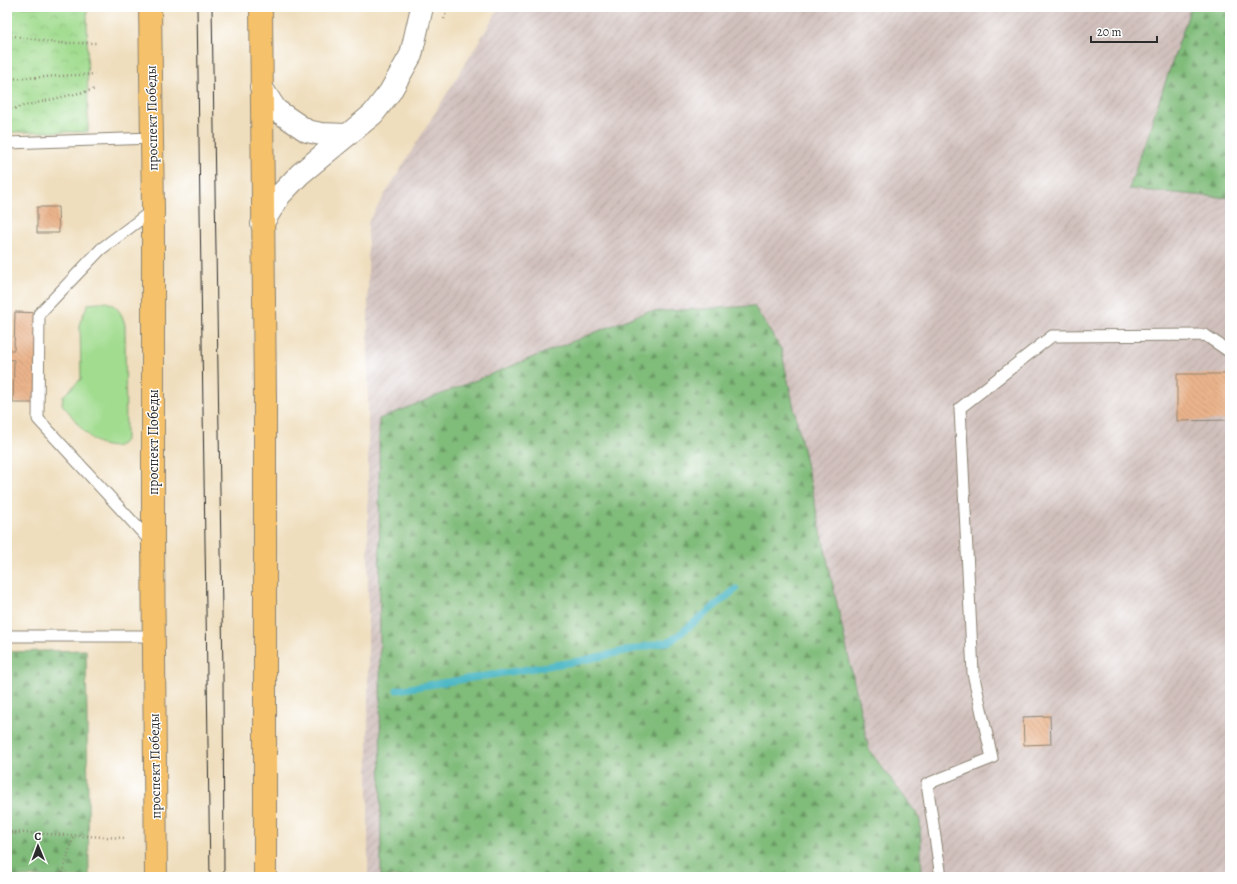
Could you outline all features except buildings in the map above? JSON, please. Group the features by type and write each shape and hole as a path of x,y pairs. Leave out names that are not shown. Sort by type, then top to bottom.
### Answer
{"main road":[{"name":"проспект Победы","path":"150,7 153,138 153,544 156,877"},
{"path":"260,7 265,397 265,877"}],"street":[{"path":"262,224 280,195 300,174 373,114 390,92 411,55 422,7"},
{"path":"261,87 276,110 307,131 321,134 347,135"}],"lane":[{"path":"7,143 153,138"},
{"path":"153,209 101,249 39,314 38,412 38,419 153,544"},
{"path":"941,877 927,784 992,758 973,673 960,408 1052,336 1205,336 1230,352"},
{"path":"7,636 154,636"}],"path":[{"path":"7,37 14,36 56,44 96,43"},
{"path":"7,80 96,74"},
{"path":"7,110 96,89"},
{"path":"7,832 124,838"},
{"path":"7,845 12,833"},
{"path":"61,877 74,835"}],"shaded area":[{"path":"500,7 1230,7 1230,877 368,877 368,222"}],"green space":[{"path":"7,7 87,7 88,132 7,132"},
{"path":"1191,7 1230,7 1230,198 1129,189"},
{"path":"107,302 119,311 125,325 126,438 119,446 114,447 103,445 93,439 82,429 62,404 63,396 81,379 80,322 88,304"},
{"path":"754,306 781,349 869,750 920,818 922,877 381,877 379,419 646,312"},
{"path":"86,650 89,877 7,877 7,652"}],"waterway":[{"path":"397,690 579,661 671,641 736,589"}],"tram line":[{"path":"197,7 210,877"},
{"path":"212,7 223,672 224,877"}]}
